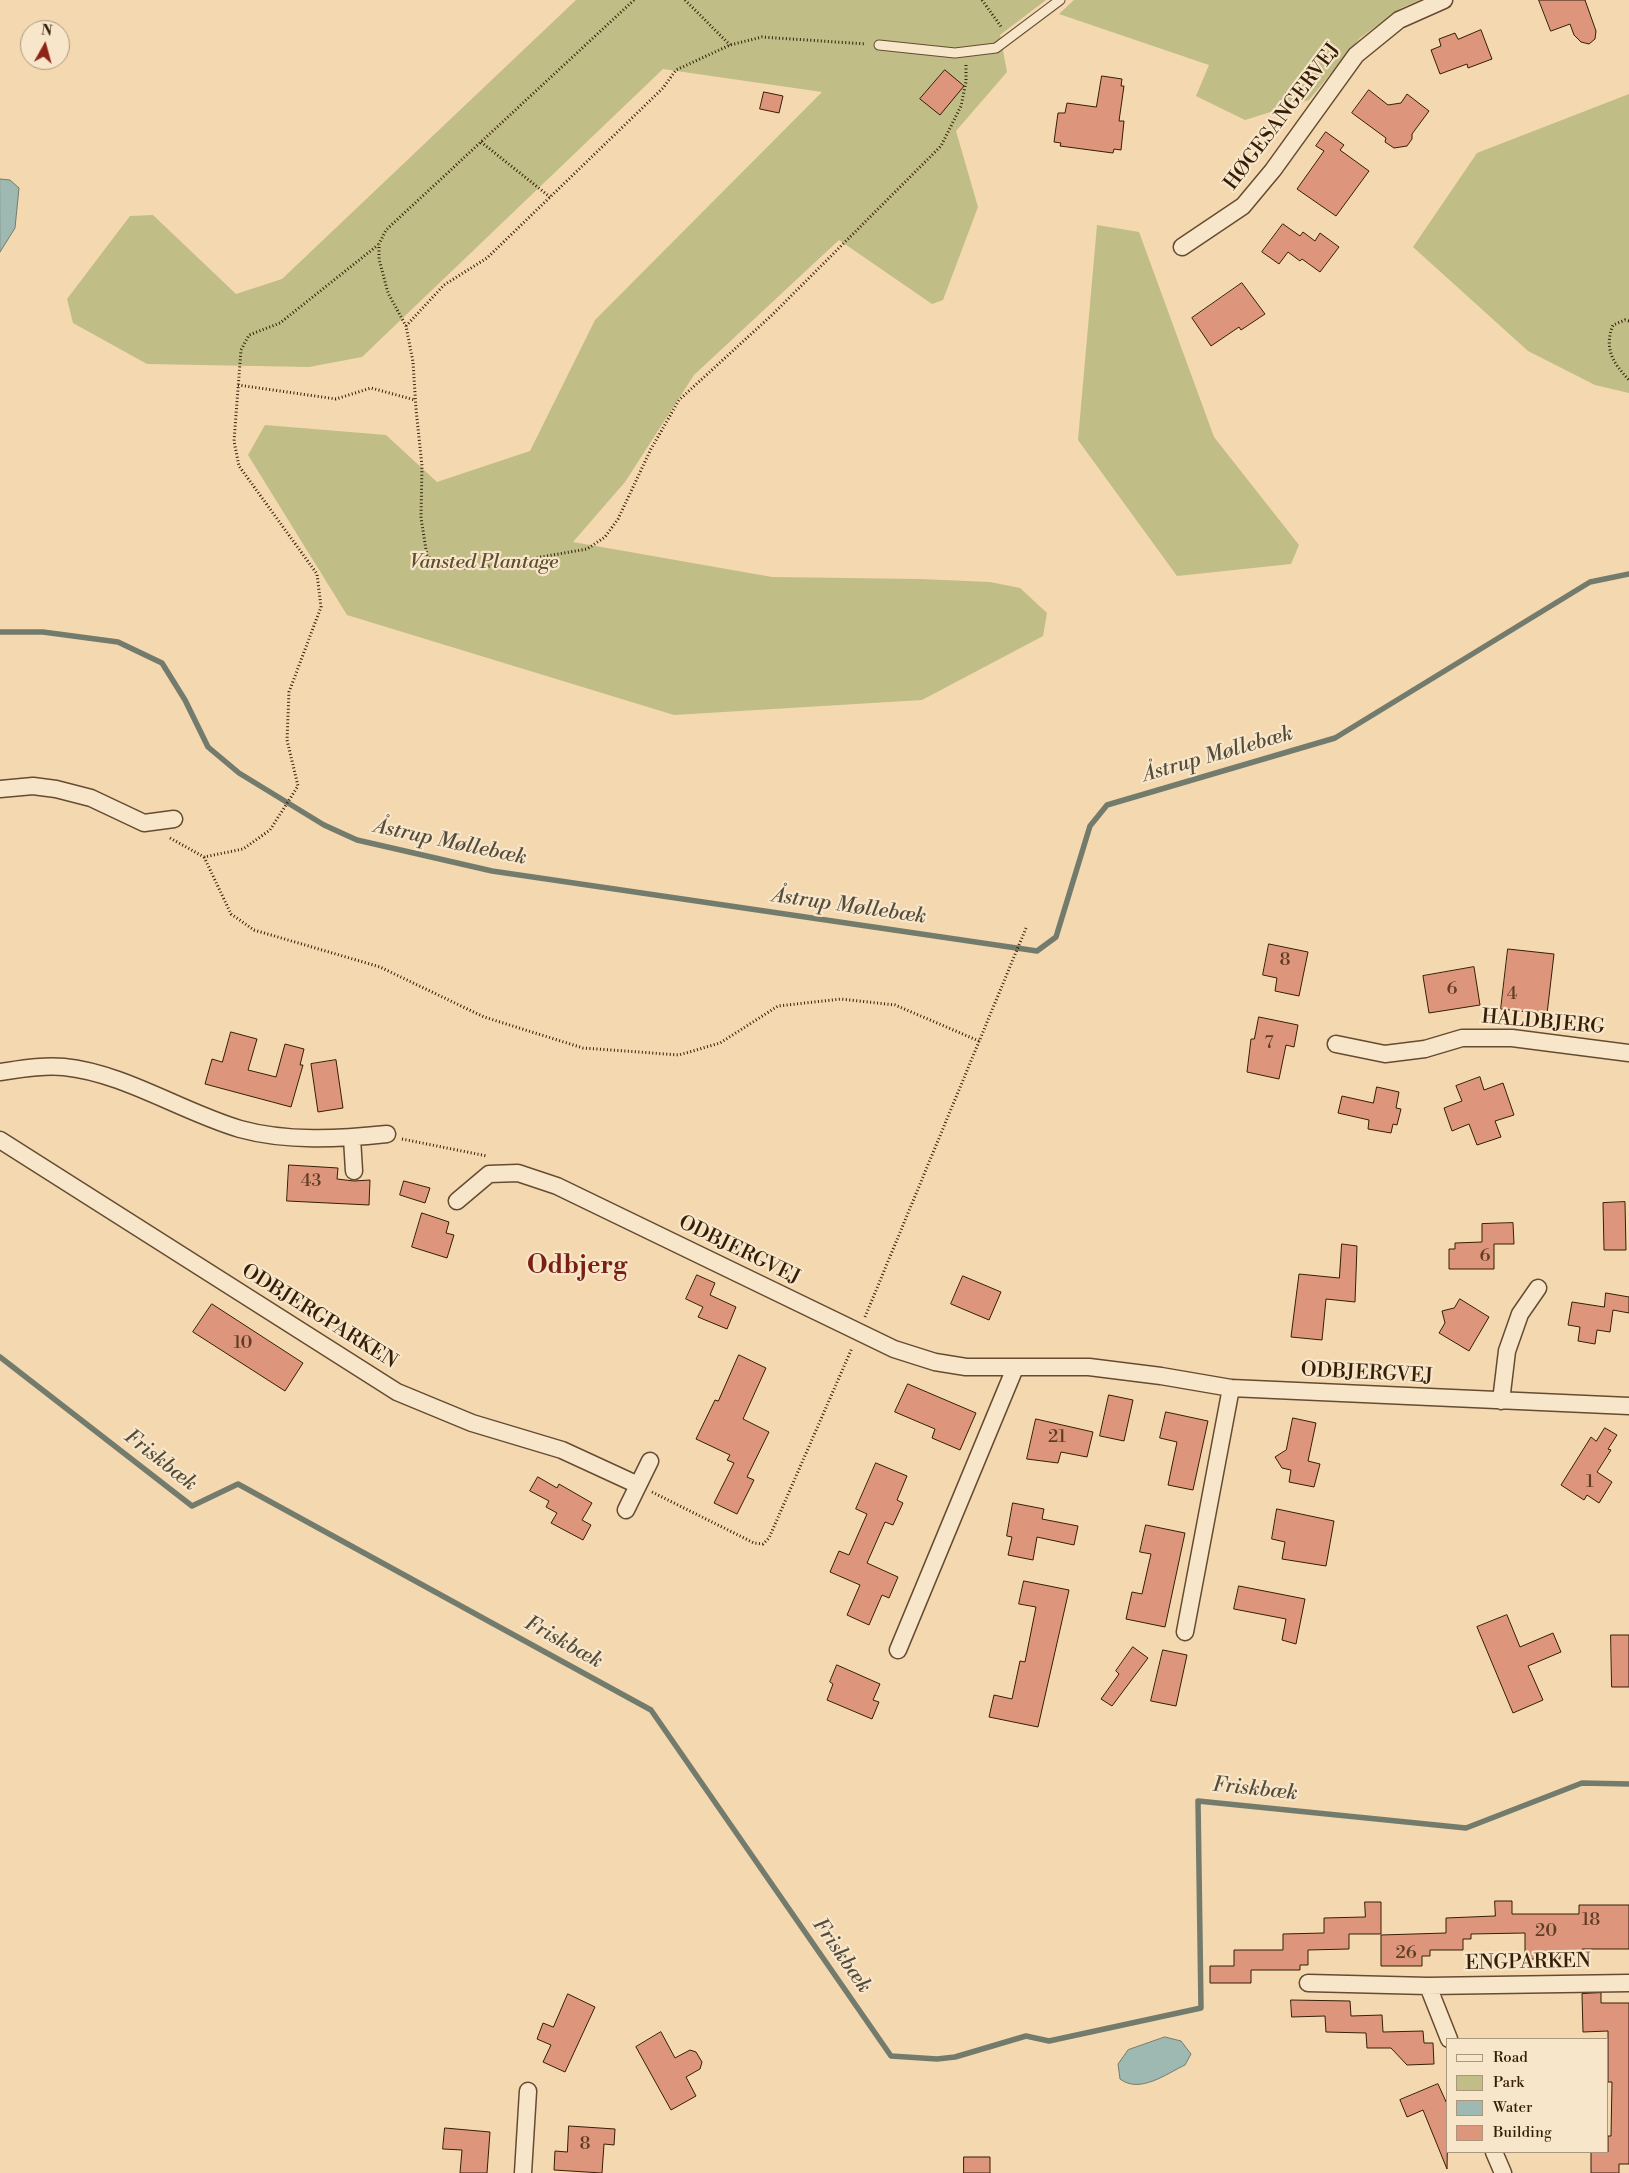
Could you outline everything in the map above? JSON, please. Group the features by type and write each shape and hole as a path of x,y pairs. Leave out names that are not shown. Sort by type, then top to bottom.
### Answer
{"street":[{"name":"HØGESANGERVEJ","path":"1182,247 1243,206 1273,170 1356,55 1399,20 1444,0"},
{"path":"0,789 33,786 56,788 91,798 144,823 174,819"},
{"name":"HALDBJERG","path":"1336,1044 1385,1054 1425,1049 1462,1038 1512,1038 1629,1053"},
{"path":"0,1072 64,1067 104,1076 240,1129 290,1137 352,1138 387,1134"},
{"path":"352,1138 354,1171"},
{"name":"ODBJERGPARKEN","path":"0,1140 398,1392 472,1423 562,1450 638,1485"},
{"name":"ODBJERGVEJ","path":"457,1201 489,1174 518,1173 557,1186 894,1349 935,1362 966,1367 1088,1367 1160,1376 1231,1388 1629,1406"},
{"path":"1502,1401 1507,1351 1520,1314 1538,1288"},
{"path":"898,1650 1015,1368"},
{"path":"1185,1632 1231,1388"},
{"path":"626,1510 650,1461"},
{"name":"ENGPARKEN","path":"1308,1983 1428,1986 1629,1983"},
{"path":"1428,1986 1449,2038"},
{"path":"522,2173 528,2091"},
{"path":"1494,2153 1503,2173"}],"lane":[{"path":"879,45 955,53 996,48 1060,0"}],"path":[{"path":"204,857 243,848 270,830 298,786 287,740 289,692 321,608 317,574 239,466 234,442 241,350 249,335 280,323 379,244 386,230 634,0"},
{"path":"685,0 730,44"},
{"path":"982,0 1009,38"},
{"path":"406,326 444,285 487,258 663,88 676,70 730,44 762,37 879,45"},
{"path":"379,244 379,260 388,293 406,326 413,362 422,466 421,518 427,556 446,568 478,568 587,549 606,537 618,519 651,449 679,400 772,315 941,146 961,106 966,82 966,52"},
{"path":"481,142 550,197"},
{"path":"1629,321 1625,320 1613,325 1607,340 1620,370 1629,380"},
{"path":"238,385 336,399 372,388 415,400"},
{"path":"144,823 204,857 231,914 254,930 380,967 484,1017 583,1048 679,1055 720,1043 778,1006 841,999 895,1005 980,1041"},
{"path":"638,1485 754,1544 763,1544 769,1538 858,1332 1026,928"},
{"path":"387,1134 464,1153 490,1156"}],"green space":[{"name":"Vansted Plantage","path":"576,0 1046,0 1000,35 1007,72 956,131 978,207 943,300 932,304 839,240 694,375 625,482 573,542 772,577 990,582 1020,588 1047,613 1043,636 922,700 674,715 347,615 248,455 265,425 386,435 437,482 530,451 595,320 822,92 663,69 362,357 309,367 147,364 73,323 67,299 130,216 153,215 236,294 282,279"},
{"path":"1074,0 1420,0 1401,8 1360,38 1309,100 1245,120 1196,96 1209,65 1059,14"},
{"path":"1629,94 1629,393 1595,385 1528,351 1413,247 1477,153"},
{"path":"1097,225 1139,232 1214,437 1299,545 1291,564 1177,576 1078,440"}],"water":[{"path":"0,179 10,180 19,188 15,228 0,252"},
{"path":"1165,2037 1181,2041 1191,2054 1185,2065 1144,2084 1128,2083 1120,2079 1118,2064 1128,2050"}],"building":[{"path":"1539,0 1585,0 1596,31 1595,39 1589,44 1581,42 1574,35 1570,24 1551,31"},
{"path":"1481,30 1492,59 1468,68 1467,64 1440,74 1431,50 1441,46 1439,39 1455,33 1458,39"},
{"path":"945,70 964,86 940,115 920,99"},
{"path":"1102,76 1122,79 1121,86 1124,86 1119,121 1124,121 1121,150 1114,149 1113,153 1060,146 1061,143 1054,142 1058,113 1065,113 1067,103 1096,107"},
{"path":"1369,90 1388,105 1401,103 1407,94 1429,111 1412,134 1412,139 1407,146 1394,148 1385,142 1386,138 1352,113"},
{"path":"764,92 783,96 779,113 760,109"},
{"path":"1326,132 1344,145 1340,150 1369,171 1336,216 1297,189 1324,151 1316,146"},
{"path":"1283,224 1300,236 1303,232 1315,241 1320,233 1339,247 1320,272 1288,252 1279,264 1262,252"},
{"path":"1242,283 1265,314 1241,330 1239,327 1211,346 1192,318"},
{"path":"1269,944 1308,952 1299,996 1275,991 1277,978 1263,975"},
{"path":"1508,949 1554,954 1547,1014 1501,1009"},
{"path":"1474,967 1480,1005 1429,1013 1423,976"},
{"path":"1259,1017 1298,1025 1294,1047 1286,1045 1279,1079 1247,1072 1251,1039 1254,1039"},
{"path":"231,1032 257,1039 248,1070 276,1077 285,1044 304,1049 300,1065 303,1065 291,1107 205,1084 212,1059 222,1062"},
{"path":"336,1060 343,1108 318,1112 311,1064"},
{"path":"1480,1077 1484,1090 1503,1083 1514,1115 1495,1121 1501,1137 1477,1145 1469,1124 1452,1131 1444,1108 1462,1101 1456,1086"},
{"path":"1377,1087 1399,1092 1396,1108 1401,1109 1397,1125 1393,1124 1391,1133 1368,1129 1369,1120 1338,1113 1342,1096 1373,1103"},
{"path":"289,1165 338,1168 337,1179 370,1180 369,1205 287,1201"},
{"path":"404,1181 430,1188 425,1203 400,1195"},
{"path":"1625,1202 1626,1250 1604,1250 1603,1203"},
{"path":"422,1213 449,1222 446,1233 454,1235 447,1258 412,1247"},
{"path":"1513,1223 1514,1244 1494,1244 1494,1269 1449,1269 1449,1249 1455,1249 1455,1243 1482,1242 1482,1224"},
{"path":"1342,1244 1357,1246 1355,1302 1326,1299 1322,1340 1291,1337 1299,1274 1339,1278"},
{"path":"697,1275 715,1283 710,1295 736,1307 727,1329 698,1317 703,1307 686,1299"},
{"path":"963,1276 1001,1292 989,1320 951,1304"},
{"path":"1606,1293 1629,1297 1629,1313 1613,1310 1610,1332 1597,1330 1595,1344 1578,1341 1580,1327 1568,1325 1572,1302 1604,1307"},
{"path":"1460,1299 1489,1317 1469,1351 1439,1333 1445,1323 1442,1311 1454,1308"},
{"path":"212,1304 303,1363 285,1391 193,1332"},
{"path":"739,1355 766,1368 743,1419 769,1432 747,1477 754,1480 737,1514 714,1503 734,1463 727,1460 730,1455 696,1439 715,1400 718,1401"},
{"path":"908,1384 976,1413 960,1450 932,1438 935,1429 895,1412"},
{"path":"1109,1395 1133,1400 1124,1441 1100,1436"},
{"path":"1166,1412 1208,1421 1193,1490 1168,1485 1177,1442 1160,1438"},
{"path":"1293,1418 1316,1423 1308,1461 1320,1464 1314,1487 1289,1482 1291,1470 1282,1468 1275,1457 1286,1450"},
{"path":"1036,1419 1093,1432 1087,1457 1061,1452 1058,1463 1027,1459"},
{"path":"1605,1428 1617,1435 1608,1449 1611,1450 1597,1472 1612,1482 1599,1503 1587,1495 1584,1500 1561,1485 1591,1437 1596,1441"},
{"path":"876,1463 907,1476 897,1500 903,1503 893,1525 885,1522 867,1563 898,1577 889,1598 882,1595 869,1625 847,1615 860,1585 830,1572 839,1551 849,1555 867,1514 856,1509"},
{"path":"538,1477 557,1488 559,1484 592,1503 582,1520 591,1525 583,1540 551,1523 557,1513 546,1507 549,1501 530,1491"},
{"path":"1013,1503 1044,1509 1042,1519 1078,1526 1074,1545 1037,1537 1033,1560 1008,1555 1012,1537 1007,1536"},
{"path":"1277,1509 1334,1521 1326,1566 1282,1559 1285,1542 1272,1539"},
{"path":"1146,1525 1185,1533 1165,1627 1126,1619 1132,1592 1142,1594 1151,1554 1140,1552"},
{"path":"1024,1581 1069,1590 1038,1727 989,1717 994,1695 1012,1699 1020,1661 1025,1662 1036,1607 1019,1604"},
{"path":"1239,1586 1305,1599 1296,1644 1282,1640 1286,1619 1234,1609"},
{"path":"1507,1615 1520,1647 1553,1633 1561,1652 1528,1666 1543,1700 1513,1713 1477,1627"},
{"path":"1611,1635 1629,1635 1629,1687 1612,1687"},
{"path":"1133,1647 1148,1658 1112,1706 1101,1699 1119,1674 1116,1671"},
{"path":"1163,1650 1187,1655 1176,1706 1151,1701"},
{"path":"837,1665 880,1684 873,1700 879,1702 872,1719 827,1700 833,1684 830,1682"},
{"path":"1495,1901 1512,1901 1512,1914 1579,1914 1579,1905 1629,1905 1629,1949 1582,1949 1582,1953 1560,1953 1560,1959 1525,1959 1525,1933 1471,1934 1471,1939 1463,1939 1463,1950 1430,1950 1430,1956 1422,1956 1422,1966 1381,1966 1381,1935 1446,1933 1446,1918 1495,1916"},
{"path":"1365,1902 1381,1902 1381,1934 1349,1934 1349,1949 1308,1950 1308,1965 1300,1965 1300,1970 1251,1970 1251,1983 1210,1983 1210,1966 1234,1966 1234,1950 1283,1950 1283,1934 1324,1933 1324,1918 1365,1917"},
{"path":"1601,1993 1601,2003 1629,2003 1629,2164 1619,2164 1619,2173 1591,2173 1591,2153 1609,2153 1612,2082 1609,2082 1608,2031 1583,2032 1582,1994"},
{"path":"568,1994 595,2007 565,2072 543,2062 551,2045 537,2039 543,2023 553,2027"},
{"path":"1291,2000 1350,2001 1351,2016 1382,2015 1383,2032 1423,2031 1424,2043 1433,2043 1434,2064 1407,2065 1391,2048 1367,2048 1366,2033 1326,2032 1325,2016 1292,2017"},
{"path":"661,2032 675,2058 690,2050 696,2052 702,2062 700,2069 686,2077 696,2096 671,2110 636,2047"},
{"path":"1438,2084 1446,2102 1447,2169 1423,2110 1407,2117 1400,2100"},
{"path":"569,2126 615,2129 614,2145 604,2144 602,2173 554,2170 555,2151 567,2152"},
{"path":"445,2128 490,2132 487,2173 460,2173 462,2150 443,2149"},
{"path":"964,2157 990,2157 990,2173 964,2173"}],"waterway":[{"name":"Åstrup Møllebæk","path":"0,632 43,632 118,642 162,663 185,700 208,747 239,773 324,825 357,840 492,871 1037,951 1056,937 1090,826 1107,805 1335,738 1590,582 1629,574"},
{"name":"Friskbæk","path":"0,1357 192,1506 238,1484 651,1710 891,2056 937,2059 955,2057 1026,2036 1049,2041 1201,2008 1198,1801 1466,1828 1582,1783 1629,1784"}],"district":[{"name":"Odbjerg","path":"577,1267"}]}
